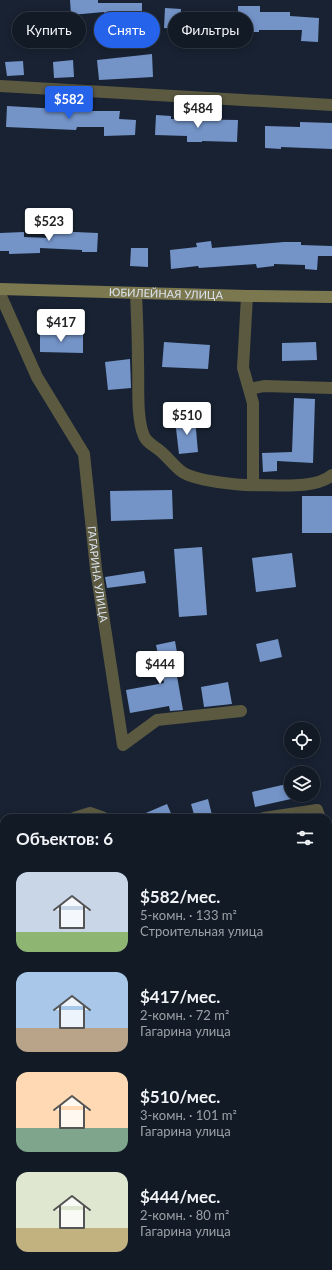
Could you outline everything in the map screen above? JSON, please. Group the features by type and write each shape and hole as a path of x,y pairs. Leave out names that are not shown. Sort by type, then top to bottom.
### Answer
{"main road":[{"name":"ЮБИЛЕЙНАЯ УЛИЦА","path":"0,289 332,297"}],"street":[{"path":"0,86 332,105"},
{"path":"136,293 139,405 141,428 144,437 149,444 158,449 181,472 190,476 213,481 254,485 297,485 319,482 332,475"},
{"name":"ГАГАРИНА УЛИЦА","path":"0,294 37,377 84,454 96,569 123,745 157,720 241,711"},
{"path":"247,296 242,368 250,389 253,403 254,485"},
{"path":"250,389 264,386 332,388"},
{"path":"290,814 317,810 318,814"}],"building":[{"path":"70,0 98,0 98,3 142,3 142,12 94,12 86,14 86,12 71,12"},
{"path":"238,6 260,6 260,12 290,12 290,16 319,18 318,42 301,41 302,30 259,30 259,32 253,32 253,12 238,12"},
{"path":"165,8 181,9 181,12 168,12 168,28 164,28"},
{"path":"152,54 153,77 99,80 97,60"},
{"path":"73,60 74,77 54,78 53,62"},
{"path":"23,61 24,75 7,76 5,62"},
{"path":"7,106 77,111 120,111 119,119 136,120 135,135 104,136 104,127 77,127 76,130 6,127"},
{"path":"156,115 171,116 171,119 238,120 237,142 187,142 187,136 155,135"},
{"path":"300,122 332,123 332,149 281,147 281,149 265,148 265,126 300,127"},
{"path":"51,231 98,233 97,252 40,248 40,253 9,254 9,251 0,251 0,233 24,232 24,237 51,238"},
{"path":"211,241 212,248 301,242 301,245 332,246 332,256 318,256 317,270 305,269 305,265 274,264 274,266 257,268 256,264 199,268 198,266 171,269 170,250 197,247 196,243"},
{"path":"131,248 148,248 148,267 130,266"},
{"path":"40,332 83,334 83,353 40,352"},
{"path":"164,342 210,345 208,369 162,367"},
{"path":"316,342 317,360 282,361 282,343"},
{"path":"130,359 131,388 108,390 105,362"},
{"path":"294,398 315,399 313,463 277,461 277,471 263,472 262,453 292,452"},
{"path":"195,418 198,452 179,454 175,420"},
{"path":"172,490 173,519 111,521 110,491"},
{"path":"302,496 332,496 332,533 302,533"},
{"path":"202,547 207,615 179,617 174,549"},
{"path":"292,553 296,587 256,592 252,558"},
{"path":"144,571 146,583 107,588 105,577"},
{"path":"278,639 282,657 260,662 256,644"},
{"path":"175,641 179,664 175,665 183,710 170,711 169,706 130,713 126,690 164,683 156,645"},
{"path":"228,682 232,704 204,707 201,687"},
{"path":"284,785 284,801 255,807 252,792"},
{"path":"208,799 212,814 194,814 191,804"},
{"path":"167,804 171,814 143,814"}]}
